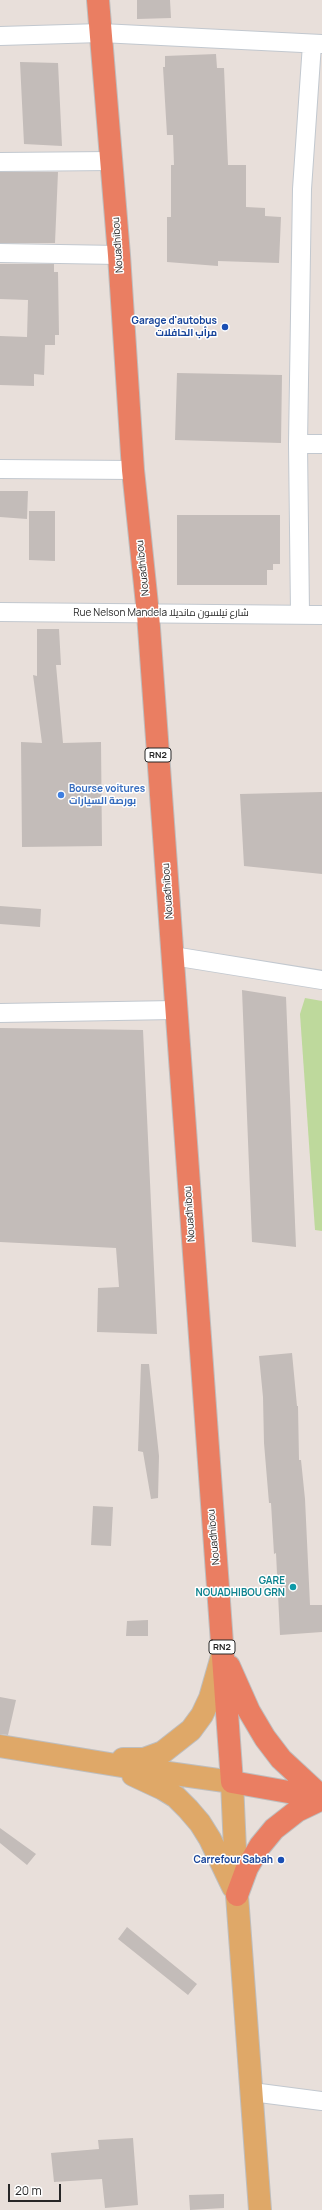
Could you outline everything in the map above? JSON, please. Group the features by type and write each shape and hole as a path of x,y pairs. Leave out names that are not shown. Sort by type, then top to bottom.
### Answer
{"highway":[{"name":"Nouadhibou","path":"98,0 119,255 133,470 148,614 173,956 175,1010 232,1782"},
{"path":"222,1653 249,1711 265,1738 281,1759 322,1798"},
{"path":"232,1782 322,1798"},
{"path":"237,1895 247,1868 260,1846 274,1829 297,1811 322,1798"}],"main road":[{"path":"80,1759 144,1759 163,1752 176,1743 191,1730 202,1715 210,1698 222,1653"},
{"path":"0,1746 232,1782 237,1895 260,2210"},
{"path":"80,1759 136,1776 176,1797 200,1823 210,1839 237,1895"}],"street":[{"path":"0,36 101,33 317,44 302,188 298,444 300,614"},
{"path":"0,162 111,161"},
{"path":"0,253 119,255"},
{"path":"298,444 322,444"},
{"path":"0,469 133,470"},
{"name":"Rue Nelson Mandela شارع نيلسون مانديلا","path":"0,612 322,615"},
{"path":"173,956 322,980"},
{"path":"0,1013 175,1010"},
{"path":"252,2092 322,2102"}],"green space":[{"path":"305,998 322,1001 322,1231 315,1230 300,1014"}],"building":[{"path":"137,0 170,0 171,18 137,19"},
{"path":"216,54 217,68 224,68 228,165 246,165 246,207 265,208 265,216 281,217 279,263 218,261 218,266 167,262 167,217 171,217 171,165 174,165 173,135 167,135 163,67 165,67 165,56"},
{"path":"20,62 58,63 62,146 24,144"},
{"path":"0,172 58,172 55,243 0,243"},
{"path":"0,264 54,264 54,272 58,272 59,335 55,335 55,345 45,345 44,375 34,374 34,386 0,385 0,336 27,337 28,300 0,299"},
{"path":"177,373 282,375 281,443 175,440"},
{"path":"0,491 28,491 27,519 0,517"},
{"path":"29,511 55,511 55,561 29,560"},
{"path":"177,515 280,515 280,564 273,564 273,570 267,570 267,585 177,585"},
{"name":"Bourse voitures بورصة السيارات","path":"37,629 59,629 61,665 56,665 63,743 101,742 102,846 22,847 21,742 42,743 33,675 37,676"},
{"path":"322,792 322,874 244,866 240,794"},
{"path":"0,906 41,909 40,927 0,924"},
{"path":"242,990 286,997 296,1247 252,1242"},
{"path":"0,1028 143,1030 157,1334 97,1332 98,1288 119,1287 116,1248 0,1242"},
{"path":"292,1353 298,1406 299,1460 301,1460 305,1499 310,1605 322,1605 322,1632 280,1635 276,1553 274,1554 271,1503 269,1503 264,1443 263,1397 259,1356"},
{"path":"141,1364 149,1364 159,1456 158,1498 151,1499 143,1452 138,1451"},
{"path":"93,1506 113,1507 111,1546 91,1545"},
{"path":"148,1620 148,1636 126,1636 127,1621"},
{"path":"0,1697 16,1700 8,1735 0,1734"},
{"path":"0,1828 36,1854 27,1865 0,1843"},
{"path":"127,1927 197,1984 188,1995 118,1939"},
{"path":"133,2138 138,2205 105,2208 102,2179 54,2182 51,2153 99,2149 98,2140"},
{"path":"224,2194 224,2208 190,2210 189,2195"}],"place":[{"name":"Garage d'autobus مرأب الحافلات","path":"225,327"},
{"name":"Bourse voitures بورصة السيارات","path":"61,795"},
{"name":"GARE NOUADHIBOU GRN","path":"293,1587"},
{"name":"Carrefour Sabah","path":"281,1860"}]}
